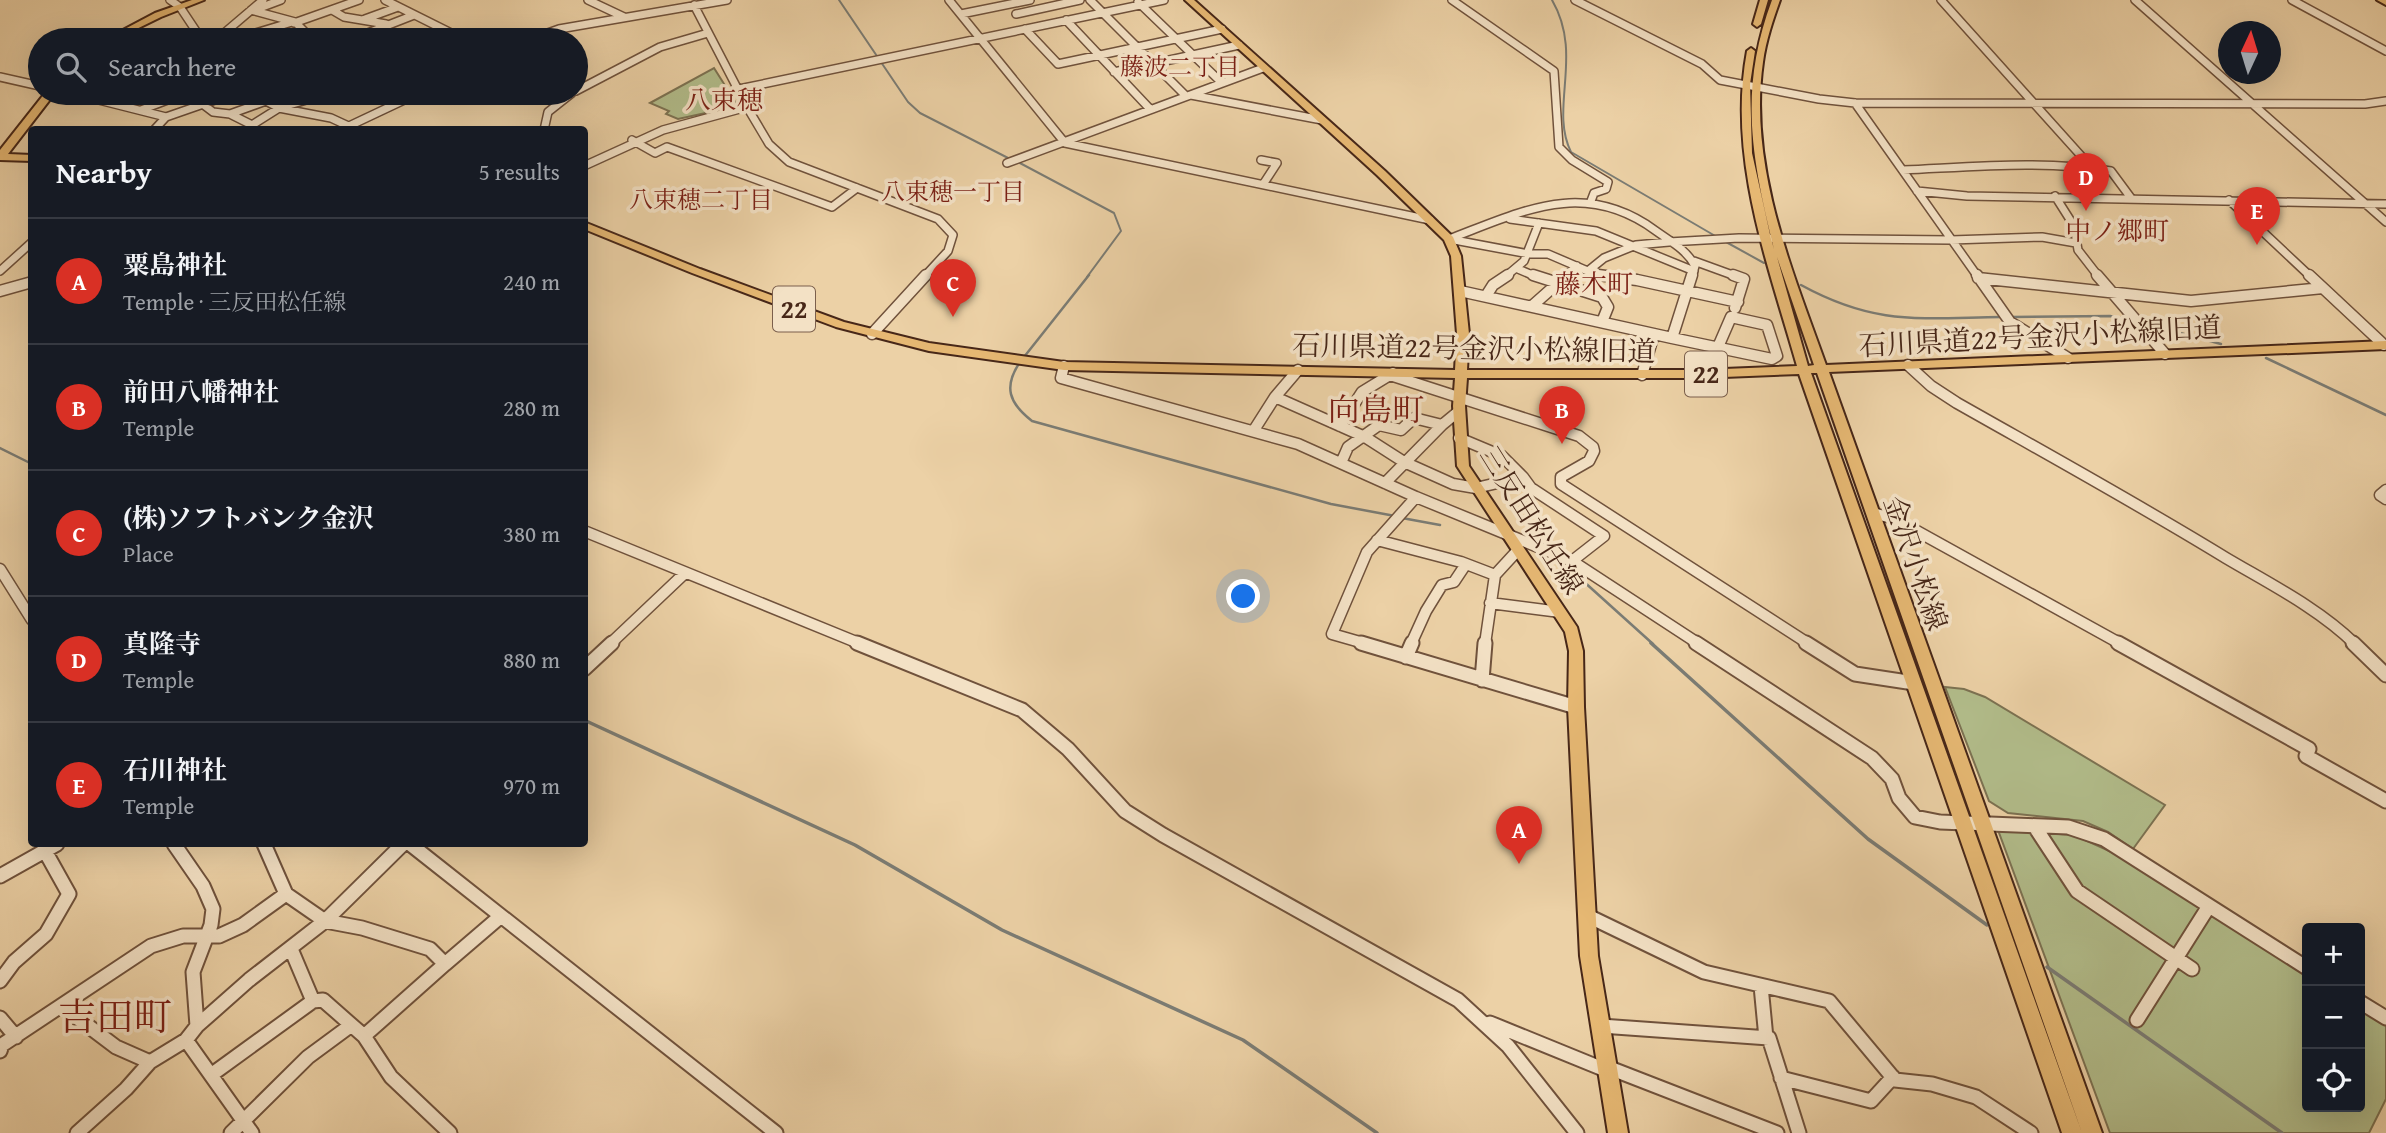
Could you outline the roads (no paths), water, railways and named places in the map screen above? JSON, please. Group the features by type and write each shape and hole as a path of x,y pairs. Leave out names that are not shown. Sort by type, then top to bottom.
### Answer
{"main road":[{"path":"135,28 200,0"},
{"path":"1189,0 1449,239"},
{"name":"金沢小松線","path":"1764,0 1750,85 1747,153 1804,371 2072,1133"},
{"name":"金沢小松線","path":"1750,85 1776,0"},
{"path":"2381,0 2386,2"},
{"path":"0,157 41,105"},
{"path":"0,157 28,158"},
{"name":"石川県道22号金沢小松線旧道","path":"588,227 800,312 872,334 929,347 1065,366 1392,374 1642,375 1804,371 2385,345"},
{"name":"三反田松任線","path":"1449,239 1456,257 1460,290 1463,374 1460,438 1463,466 1572,631 1576,651 1576,707 1586,915 1618,1133"},
{"name":"金沢小松線","path":"1771,239 1873,513 2092,1133"}],"street":[{"path":"170,0 180,8 194,28"},
{"path":"230,28 262,0"},
{"path":"251,10 281,0"},
{"path":"273,28 359,0"},
{"path":"588,0 624,17"},
{"path":"667,0 676,8"},
{"path":"564,28 727,0"},
{"path":"949,0 1065,143 1430,220"},
{"path":"961,14 1030,0"},
{"path":"1016,13 1080,0"},
{"path":"1090,0 1188,95 1322,120"},
{"path":"739,89 1102,13 1138,2 1164,0"},
{"path":"1452,0 1554,71 1559,147 1572,160 1608,182 1606,189 1594,193 1591,201"},
{"path":"1575,0 1702,64 1720,79 1819,99 1854,103 2365,104 2386,101"},
{"path":"1941,0 2092,168"},
{"path":"2135,0 2386,222"},
{"path":"2292,0 2386,51"},
{"path":"362,20 393,2 440,28"},
{"path":"1138,2 1222,83"},
{"path":"694,5 760,132 776,153 811,172 938,219 953,235 948,251 872,334"},
{"path":"251,10 293,22 300,28"},
{"path":"332,10 344,17 386,24"},
{"path":"1032,10 1045,25"},
{"path":"377,28 414,15"},
{"path":"1066,20 1150,109"},
{"path":"1026,29 1058,64 1222,29"},
{"path":"588,85 660,47 708,33"},
{"path":"1114,72 1239,45"},
{"path":"1010,162 1264,68"},
{"path":"0,77 28,83"},
{"path":"1854,103 2010,322 2068,358"},
{"path":"122,105 166,117"},
{"path":"141,110 155,105"},
{"path":"158,126 166,117 202,105 213,112 230,114 248,126"},
{"path":"230,114 252,105"},
{"path":"273,105 310,116 331,118 345,126"},
{"path":"252,126 288,105"},
{"path":"324,105 331,118"},
{"path":"353,126 395,105"},
{"path":"544,126 543,119 547,112 556,105"},
{"path":"588,164 632,140 663,128 747,107"},
{"path":"632,140 654,153 667,147 832,207 857,188"},
{"path":"588,154 598,158"},
{"path":"1261,160 1278,163 1264,183"},
{"path":"1902,170 2007,165 2092,168 2111,171 2131,198"},
{"path":"1917,191 1967,196 2386,204"},
{"path":"2055,196 2074,226 2076,243 2111,293 2165,354"},
{"path":"2229,200 2385,345"},
{"path":"1449,239 1556,204 1591,201 1610,205 1630,214 1693,261 1744,279 1738,302 1718,347"},
{"path":"1507,219 1596,231 1636,245 1694,271"},
{"path":"1486,296 1490,286 1518,269 1529,254 1539,223"},
{"path":"1588,271 1604,258 1636,245 1717,239 1951,240 2042,237 2076,243"},
{"path":"1449,239 1529,254 1548,254 1588,271 1738,302"},
{"path":"0,271 28,246"},
{"path":"1672,338 1694,271 1693,261"},
{"path":"1532,306 1577,266"},
{"path":"1518,269 1555,284 1602,297 1608,307 1602,322"},
{"path":"1978,278 2191,300 2323,288"},
{"path":"0,291 28,283"},
{"path":"1460,290 1772,359 1777,356 1767,326 1731,317"},
{"path":"1642,375 1654,334"},
{"path":"1908,365 1931,386 1957,403 2141,506 2315,612 2336,626 2386,675"},
{"path":"1065,366 1061,378 1298,444 1572,561 1872,758 1892,779 1899,798 1915,817 1940,822 2068,827 2104,839 2302,965"},
{"path":"1254,430 1275,397 1298,370"},
{"path":"1340,426 1362,392 1392,374 1460,404 1579,436 1593,447 1594,452 1589,461 1561,477 1561,484 1856,674 1914,683"},
{"path":"1275,397 1365,437 1404,462 1453,484 1476,488 1523,477"},
{"path":"1385,483 1460,404"},
{"path":"1341,463 1348,447 1380,425 1401,430 1414,418 1442,425"},
{"path":"1460,438 1502,456 1531,488 1604,536 1572,561"},
{"path":"2386,490 2381,495 2386,499"},
{"path":"1416,496 1367,552 1332,634 1576,707"},
{"path":"1873,513 1895,519 2309,749 2306,756 2386,801"},
{"path":"588,533 1022,710 1068,750 1125,811 1163,835 1458,1000 1487,1022 1533,1073 1577,1133"},
{"path":"1377,540 1466,564 1495,575"},
{"path":"1482,680 1495,575 1518,550"},
{"path":"1406,657 1426,611 1442,585 1454,582 1466,564"},
{"path":"0,569 28,614"},
{"path":"588,666 685,573"},
{"path":"1490,603 1560,612"},
{"path":"2035,827 2077,891 2192,969"},
{"path":"0,876 52,847"},
{"path":"176,847 198,882 209,893 213,910 193,971 197,1026"},
{"path":"265,847 286,894 325,921 362,928 430,949 445,964"},
{"path":"77,1133 126,1089 150,1062 186,1040 197,1026 249,980 325,921 400,847"},
{"path":"414,847 776,1133"},
{"path":"0,981 14,962 46,934 69,894 45,851"},
{"path":"0,1051 2,1045 63,1007 151,946 183,936 219,936 243,925 286,894"},
{"path":"2137,1020 2209,906"},
{"path":"1586,915 1704,972 1829,1001 1893,1077 1932,1084 1976,1097 2031,1133"},
{"path":"364,1036 501,916"},
{"path":"291,949 313,1001"},
{"path":"1761,986 1766,1038"},
{"path":"211,1075 313,1001 324,1000 364,1036 373,1055 402,1090 450,1133"},
{"path":"2365,1005 2386,1018"},
{"path":"63,1007 84,1019 138,1060 150,1062"},
{"path":"0,1018 16,1037"},
{"path":"1487,1022 1777,1133"},
{"path":"186,1040 211,1075 242,1129 308,1057 350,1026"},
{"path":"1601,1026 1769,1038 1799,1133"},
{"path":"1782,1078 1871,1101 1893,1077"}],"waterway":[{"path":"839,0 908,102 920,113 1012,160"},
{"path":"1552,0 1561,21 1565,41 1563,117 1571,152 1717,237"},
{"path":"1018,162 1114,213 1121,231 1087,277"},
{"path":"1726,242 1764,263"},
{"path":"1024,357 1089,275"},
{"path":"1801,285 1852,307 1898,317 2001,317"},
{"path":"2011,317 2110,316 2130,320"},
{"path":"2143,323 2221,344"},
{"path":"2266,358 2386,415"},
{"path":"1020,362 1011,379 1011,394 1018,408 1032,421 1331,504 1395,516"},
{"path":"0,448 28,462"},
{"path":"1402,518 1440,525"},
{"path":"1582,580 1653,644"},
{"path":"1651,643 1868,839 1987,925"},
{"path":"588,722 855,845 1002,930 1243,1040 1377,1133"},
{"path":"2047,967 2282,1133"}],"place":[{"name":"真隆寺","path":"2086,211"},
{"name":"石川神社","path":"2257,245"},
{"name":"(株)ソフトバンク金沢","path":"953,317"},
{"name":"前田八幡神社","path":"1562,444"},
{"name":"粟島神社","path":"1519,864"}],"district":[{"name":"藤波二丁目","path":"1180,67"},
{"name":"八束穂","path":"724,100"},
{"name":"八束穂一丁目","path":"953,192"},
{"name":"八束穂二丁目","path":"701,200"},
{"name":"中ノ郷町","path":"2117,231"},
{"name":"藤木町","path":"1594,284"},
{"name":"向島町","path":"1376,410"},
{"name":"吉田町","path":"115,1017"}]}
